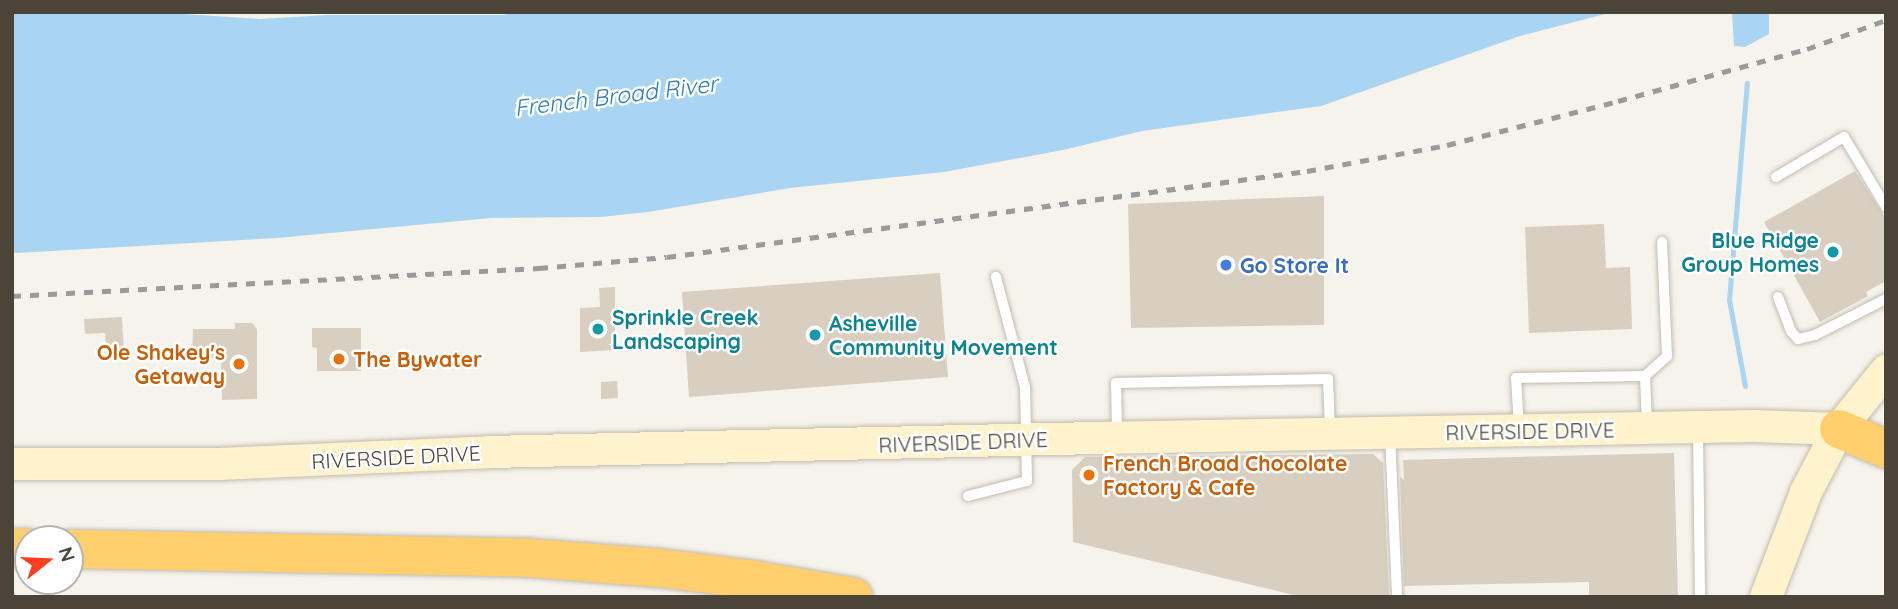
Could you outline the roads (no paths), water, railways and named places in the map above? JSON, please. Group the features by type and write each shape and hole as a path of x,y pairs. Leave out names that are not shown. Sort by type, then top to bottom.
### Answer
{"highway":[{"path":"1839,429 1886,420"},
{"path":"1839,429 1886,449"},
{"path":"84,549 530,558 685,571 853,597"}],"main road":[{"path":"1766,597 1806,492 1839,429 1886,371"},
{"name":"RIVERSIDE DRIVE","path":"12,464 219,464 489,452 1390,433 1698,428 1839,429"}],"lane":[{"path":"1776,177 1844,137 1886,207"},
{"path":"1519,431 1516,378 1644,376 1667,356 1662,242"},
{"path":"968,496 1027,481 1026,387 996,278"},
{"path":"1778,297 1791,331 1798,340 1815,335 1886,299"},
{"path":"1644,376 1647,429"},
{"path":"1117,440 1116,383 1328,379 1331,435"},
{"path":"1698,428 1700,597"},
{"path":"1390,433 1396,597"}],"water":[{"name":"French Broad River","path":"12,12 153,12 260,19 327,15 503,15 515,12 1613,12 1520,36 1321,106 1142,131 1063,150 944,172 790,188 648,212 600,217 491,218 277,238 17,253 12,252"},
{"path":"1732,12 1769,12 1769,34 1745,47 1734,46"}],"waterway":[{"path":"1745,386 1729,300 1747,83"}],"railway":[{"path":"12,296 539,268 667,257 1307,171 1447,145 1618,101 1807,49 1886,20"}],"place":[{"name":"Blue Ridge Group Homes","path":"1833,252"},
{"name":"Go Store It","path":"1226,265"},
{"name":"Sprinkle Creek Landscaping","path":"598,329"},
{"name":"Asheville Community Movement","path":"815,335"},
{"name":"The Bywater","path":"339,359"},
{"name":"Ole Shakey's Getaway","path":"239,364"},
{"name":"French Broad Chocolate Factory & Cafe","path":"1089,475"}]}
